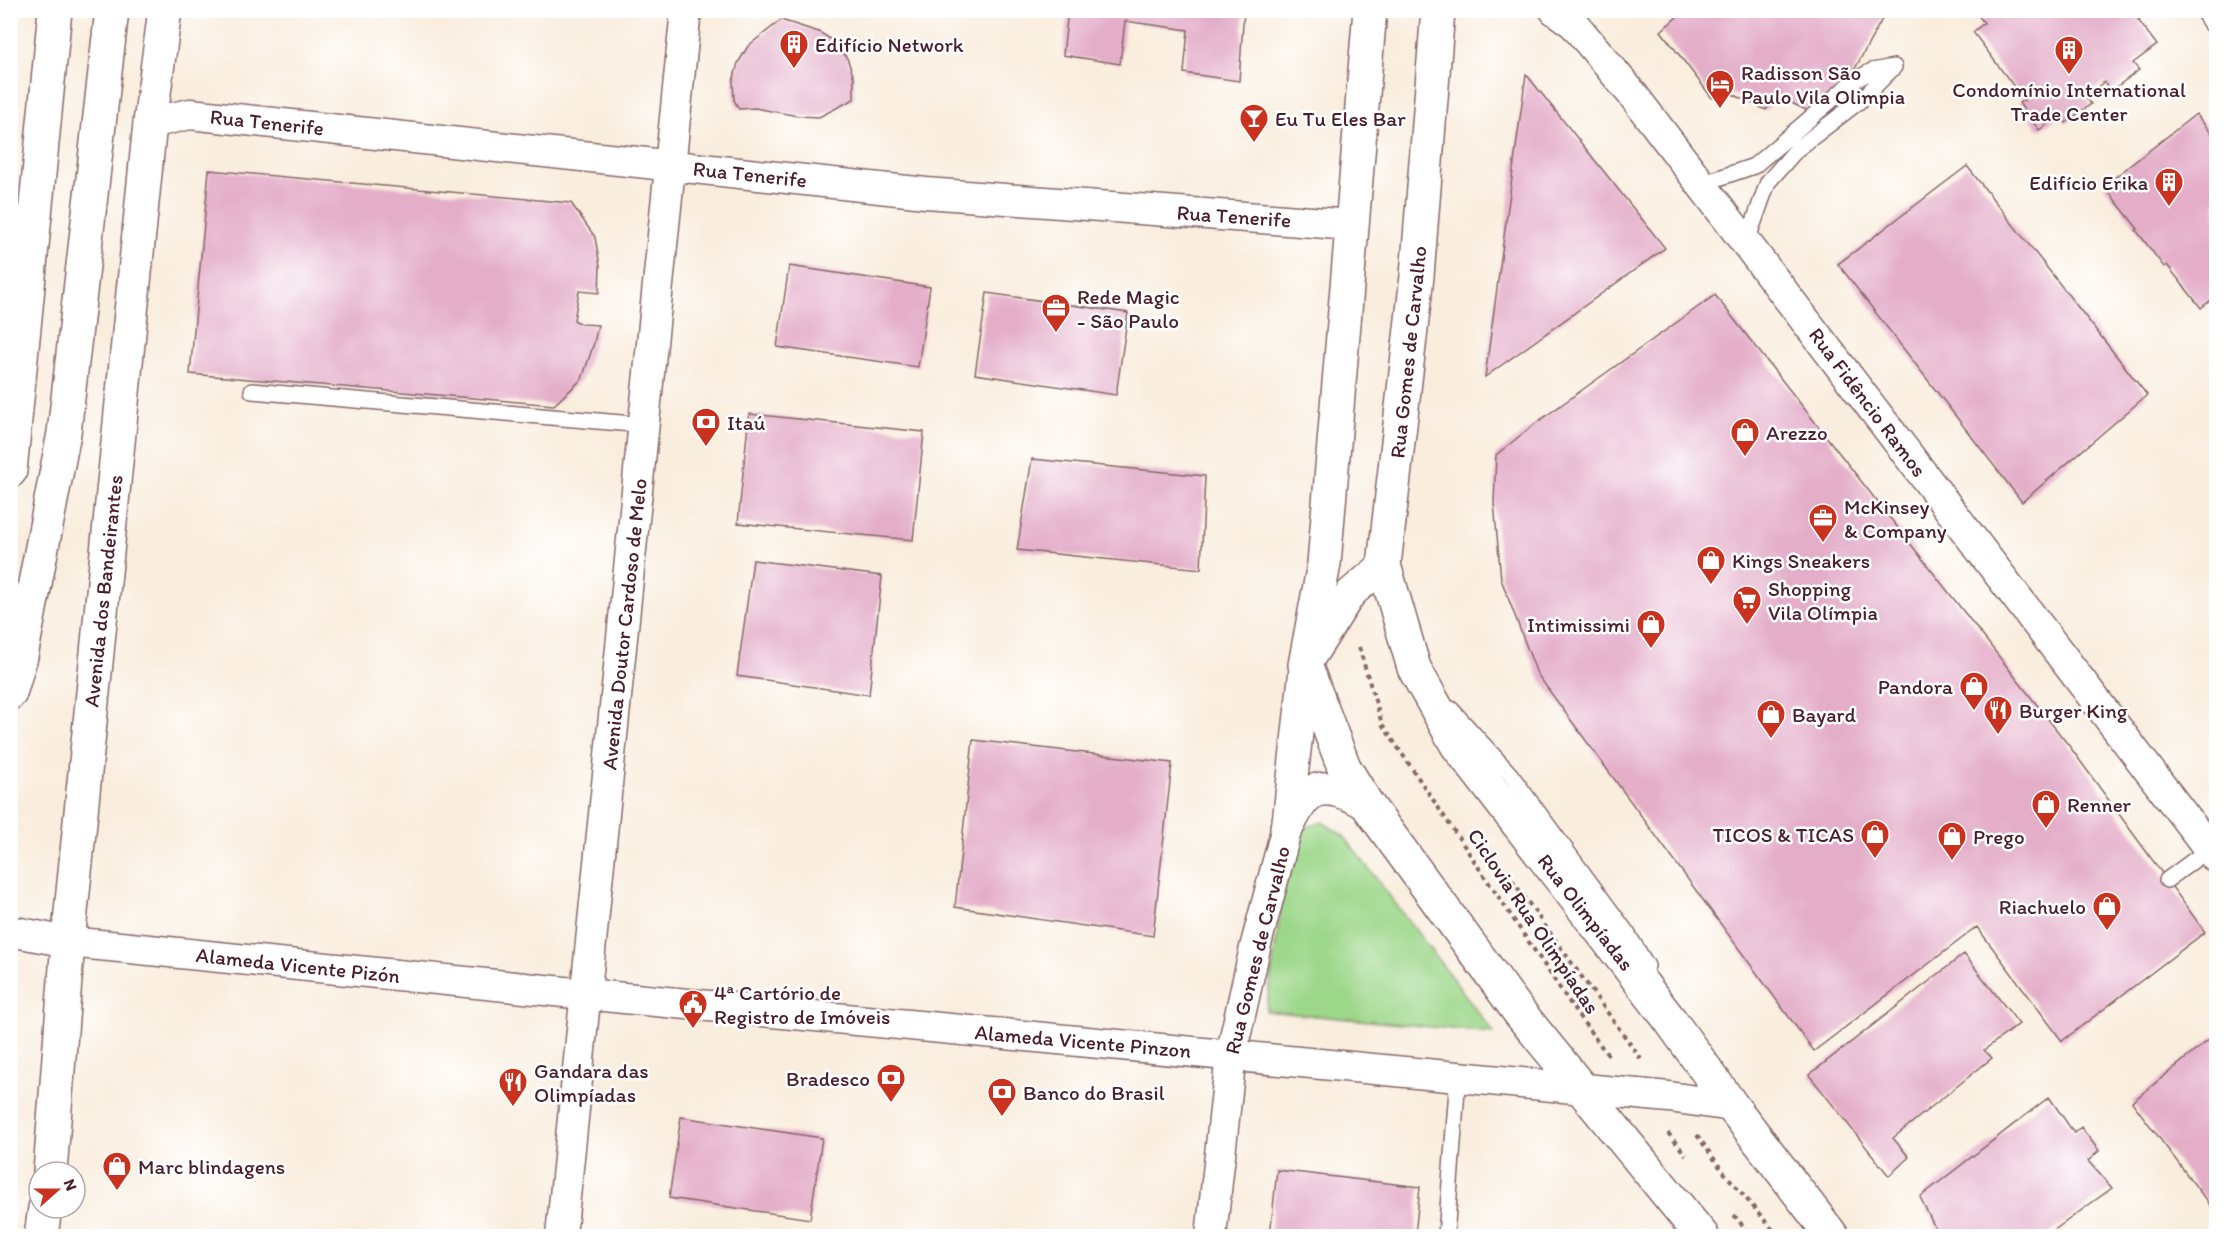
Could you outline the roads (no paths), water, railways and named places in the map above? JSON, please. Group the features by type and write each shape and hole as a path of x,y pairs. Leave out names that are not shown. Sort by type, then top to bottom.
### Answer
{"main road":[{"path":"10,471 55,10"},
{"path":"10,693 21,656 64,434 112,10"},
{"name":"Avenida dos Bandeirantes","path":"51,1160 68,942 150,123 165,10"},
{"name":"Rua Gomes de Carvalho","path":"1305,665 1324,564 1370,10"},
{"name":"Rua Gomes de Carvalho","path":"1384,564 1415,288 1438,10"},
{"name":"Rua Olimpíadas","path":"1384,564 1414,668 1457,745 1832,1236"},
{"path":"1305,665 1344,767 1366,803 1519,1012 1702,1236"},
{"path":"1287,826 1299,804 1310,793 1325,789 1341,791 1366,803"},
{"path":"41,1236 43,1220"}],"street":[{"name":"Avenida Doutor Cardoso de Melo","path":"561,1236 686,10"},
{"name":"Rua Fidêncio Ramos","path":"1555,10 1573,23 1633,95 2213,853"},
{"path":"2211,10 2217,18"},
{"name":"Rua Tenerife","path":"150,123 190,114 926,193 1352,225"},
{"name":"Rua Gomes de Carvalho","path":"1211,1236 1231,1055 1255,948 1287,826 1305,665 1351,592 1384,564"},
{"name":"Alameda Vicente Pizón","path":"10,931 68,942 586,994"},
{"name":"Alameda Vicente Pinzon","path":"586,994 1580,1088"},
{"path":"1580,1088 1732,1106"}],"lane":[{"path":"1701,184 1754,166 1855,80 1872,71 1894,67 1862,99 1797,149 1768,182 1746,243"},
{"path":"252,391 644,424"},
{"path":"2167,880 2213,853"},
{"path":"1446,1236 1458,1076"}],"place":[{"name":"Edifício Network","path":"794,70"},
{"name":"Condomínio International Trade Center","path":"2069,76"},
{"name":"Radisson São Paulo Vila Olimpia","path":"1720,110"},
{"name":"Eu Tu Eles Bar","path":"1254,144"},
{"name":"Edifício Erika","path":"2169,208"},
{"name":"Rede Magic - São Paulo","path":"1056,334"},
{"name":"Itaú","path":"706,448"},
{"name":"Arezzo","path":"1745,458"},
{"name":"McKinsey & Company","path":"1823,544"},
{"name":"Kings Sneakers","path":"1711,586"},
{"name":"Shopping Vila Olímpia","path":"1747,626"},
{"name":"Intimissimi","path":"1651,650"},
{"name":"Pandora","path":"1974,712"},
{"name":"Burger King","path":"1998,736"},
{"name":"Bayard","path":"1771,740"},
{"name":"Renner","path":"2046,830"},
{"name":"TICOS & TICAS","path":"1875,860"},
{"name":"Prego","path":"1952,862"},
{"name":"Riachuelo","path":"2107,932"},
{"name":"4ª Cartório de Registro de Imóveis","path":"693,1030"},
{"name":"Bradesco","path":"891,1104"},
{"name":"Gandara das Olimpíadas","path":"513,1108"},
{"name":"Banco do Brasil","path":"1002,1118"},
{"name":"Marc blindagens","path":"117,1192"}]}
